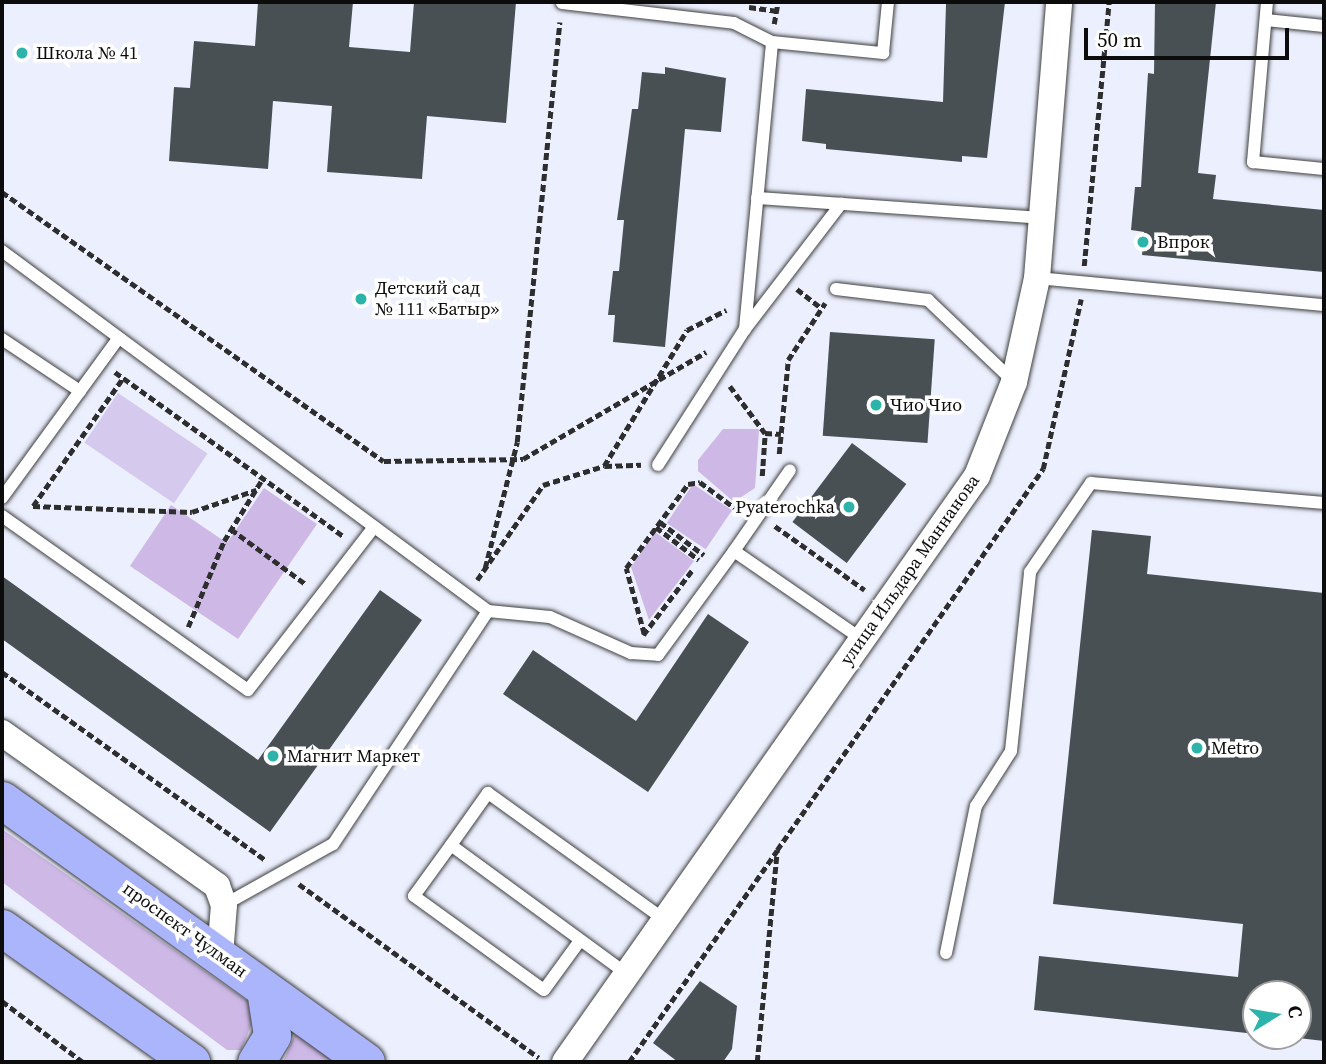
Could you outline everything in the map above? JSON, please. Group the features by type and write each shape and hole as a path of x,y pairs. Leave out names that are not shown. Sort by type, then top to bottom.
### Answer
{"main road":[{"name":"проспект Чулман","path":"2,800 366,1062"},
{"path":"2,929 191,1062"},
{"path":"256,1062 272,1035 265,990"}],"street":[{"name":"улица Ильдара Маннанова","path":"565,1062 978,475 1014,382 1037,278 1059,2"},
{"path":"2,733 217,886 224,905 220,955"}],"lane":[{"path":"562,4 734,23 772,42 883,53 888,2"},
{"path":"1267,2 1253,162 1324,169"},
{"path":"1266,20 1324,26"},
{"path":"745,329 772,42"},
{"path":"757,198 1042,218"},
{"path":"658,465 745,329 841,204"},
{"path":"2,251 488,611 562,620 631,653 652,656 667,650 790,470"},
{"path":"1037,278 1324,306"},
{"path":"836,289 922,297 1014,382"},
{"path":"2,339 80,391"},
{"path":"2,498 118,339"},
{"path":"946,953 976,806 1012,751 1030,572 1091,484 1324,503"},
{"path":"2,516 248,690 374,527"},
{"path":"734,551 863,640"},
{"path":"224,905 333,844 488,611"},
{"path":"579,942 544,990 414,896 488,793 665,920"},
{"path":"451,845 559,919 579,942 627,974"}],"path":[{"path":"562,4 512,459 485,568 543,485 604,466 658,465"},
{"path":"2,192 384,461 523,459 745,329"},
{"path":"784,279 821,308"},
{"path":"777,489 788,360 836,289"},
{"path":"604,466 687,330 748,299"},
{"path":"102,362 358,547"},
{"path":"718,371 765,433 763,509 785,535 870,594"},
{"path":"18,527 123,378"},
{"path":"765,433 781,434"},
{"path":"182,643 232,529 263,478"},
{"path":"652,656 625,572 656,527 692,482 754,522"},
{"path":"33,506 192,512 256,490"},
{"path":"729,521 737,510"},
{"path":"660,522 704,555"},
{"path":"656,527 699,560"},
{"path":"232,529 322,595"},
{"path":"679,544 683,539"},
{"path":"631,653 712,543"},
{"path":"629,1062 872,715"},
{"path":"758,1062 777,850"},
{"path":"2,1001 83,1062"}],"shaded area":[{"path":"118,393 208,453 174,503 84,443"},
{"path":"723,429 759,429 755,488 734,502 698,471 698,460"},
{"path":"693,484 732,510 706,549 667,523"},
{"path":"264,488 317,524 238,639 130,566 171,505 227,543"},
{"path":"655,532 694,561 649,620 631,567"},
{"path":"2,829 250,1003 254,1019 241,1050 227,1050 2,882"},
{"path":"299,1025 346,1062 283,1062"}],"building":[{"path":"258,2 353,2 349,47 410,52 414,2 516,2 506,123 427,116 422,179 327,172 332,106 273,101 268,169 169,161 174,87 190,88 194,41 255,46"},
{"path":"1005,2 987,158 962,156 962,162 826,149 826,144 802,141 806,89 943,102 946,4"},
{"path":"1155,2 1216,2 1198,173 1216,175 1213,199 1324,210 1324,272 1142,255 1144,232 1131,230 1135,187 1141,187 1148,73 1154,74"},
{"path":"665,67 726,78 721,132 685,129 665,347 613,342 615,315 608,315 613,271 619,271 624,220 617,220 632,109 638,109 642,72 665,74"},
{"path":"830,332 935,339 927,443 823,436"},
{"path":"852,443 906,484 847,563 792,522"},
{"name":"Metro","path":"1092,530 1151,536 1147,574 1324,593 1324,1041 1312,1040 1312,980 1242,980 1242,1032 1034,1010 1039,956 1238,977 1243,924 1053,904"},
{"path":"2,576 258,760 380,590 422,620 270,832 2,639"},
{"path":"708,614 749,642 648,792 503,694 533,650 636,721"},
{"path":"700,981 737,1006 732,1049 723,1062 678,1062 653,1043"}],"place":[{"name":"Школа № 41","path":"22,53"},
{"name":"Впрок","path":"1143,242"},
{"name":"Детский сад № 111 «Батыр»","path":"361,299"},
{"name":"Чио Чио","path":"876,405"},
{"name":"Pyaterochka","path":"849,507"},
{"name":"Metro","path":"1197,748"},
{"name":"Магнит Маркет","path":"273,756"}]}
